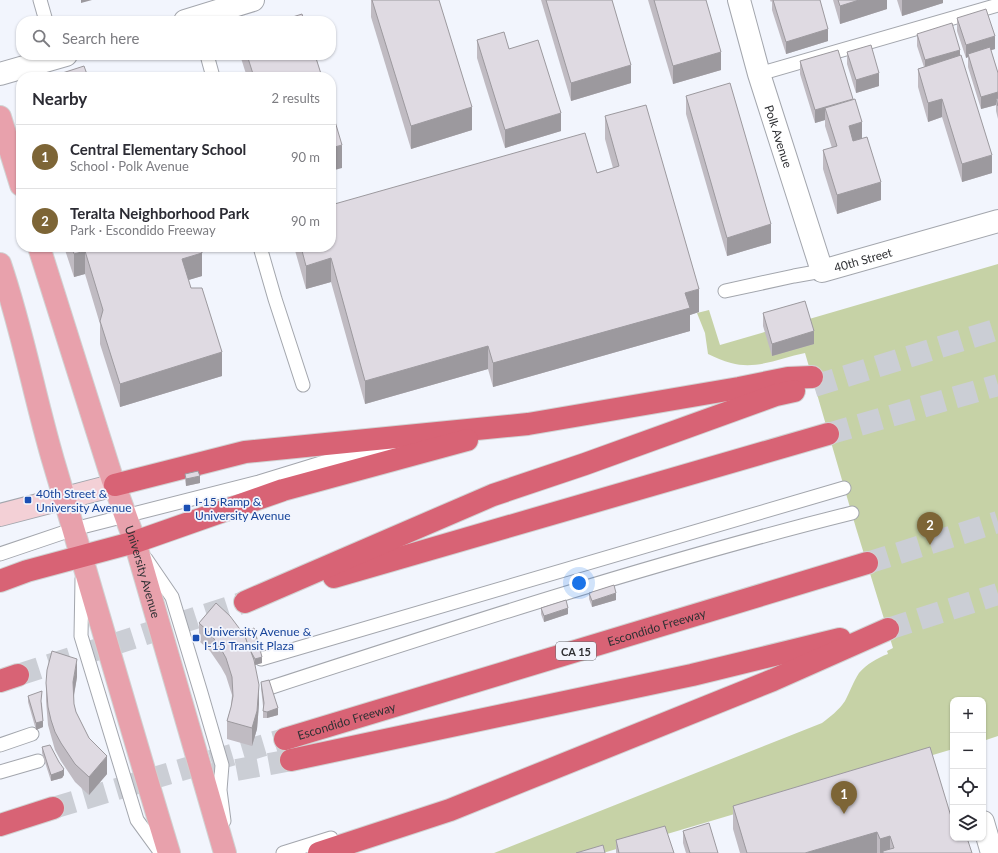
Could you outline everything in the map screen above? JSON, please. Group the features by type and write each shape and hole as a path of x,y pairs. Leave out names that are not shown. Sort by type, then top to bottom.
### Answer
{"highway":[{"path":"115,485 245,452 528,424 739,388 788,378 813,381 585,464 493,495 245,602 828,434"},
{"path":"0,581 26,571 135,542 283,490 528,424"},
{"name":"Escondido Freeway","path":"285,739 867,563"},
{"path":"291,760 692,675 888,629"},
{"path":"319,853 450,810 773,680 888,629"},
{"path":"0,824 53,808"}],"main road":[{"path":"0,117 16,169"},
{"name":"University Avenue","path":"41,252 115,485 135,542 227,853"},
{"path":"0,264 6,301 65,497 124,705 169,853"}],"street":[{"path":"206,16 253,0"},
{"name":"Polk Avenue","path":"739,0 759,74 822,271"},
{"path":"0,74 47,60"},
{"name":"40th Street","path":"822,271 998,221"},
{"path":"0,515 115,485"},
{"path":"986,832 992,853"}],"lane":[{"path":"40,0 45,16"},
{"path":"759,74 998,5"},
{"path":"208,60 212,72"},
{"path":"261,252 303,385"},
{"name":"40th Street","path":"725,291 822,271"},
{"path":"0,554 74,529 259,482 334,459 427,439 528,424"},
{"path":"261,659 844,488"},
{"path":"269,688 478,619 720,548 852,513"},
{"path":"82,557 81,636 137,820 161,853"},
{"path":"283,853 370,827 448,799 621,730 888,629"},
{"path":"0,744 32,734"},
{"path":"0,772 38,760"}],"green space":[{"path":"998,264 998,736 986,740 986,697 950,697 950,750 603,853 494,853 822,723 843,704 859,673 872,662 888,654 887,651 893,648 805,353 750,365 741,365 725,361 708,354 705,333 697,313 709,310 720,345"}],"building":[{"path":"372,0 439,0 472,107 411,126"},
{"path":"546,0 612,0 631,65 571,83"},
{"path":"654,0 706,0 721,52 673,66"},
{"path":"773,0 820,0 828,29 786,42"},
{"path":"838,0 859,0 840,6"},
{"path":"986,9 995,36 966,45 957,18"},
{"path":"952,23 960,50 925,60 917,34"},
{"path":"504,32 509,49 538,40 561,113 505,130 477,40"},
{"path":"871,45 879,73 856,80 847,52"},
{"path":"990,47 998,73 998,92 981,97 968,54"},
{"path":"838,50 853,99 815,110 800,61"},
{"path":"961,55 992,155 962,164 942,99 928,103 918,69"},
{"path":"249,60 317,60 320,72 252,72"},
{"path":"84,66 86,72 65,72"},
{"path":"730,83 771,224 727,238 686,96"},
{"path":"855,99 862,122 849,126 853,141 867,137 881,182 837,195 823,150 837,146 825,108"},
{"path":"646,105 699,289 685,293 690,308 493,363 488,346 365,381 331,258 306,266 302,252 336,252 336,204 585,133 597,173 619,166 605,116"},
{"path":"336,125 342,145 336,147"},
{"path":"85,252 202,252 182,259 191,288 202,288 222,352 120,384 100,321 103,310"},
{"path":"805,301 814,331 772,344 763,313"},
{"path":"198,471 200,476 186,479 185,474"},
{"path":"614,585 616,593 592,601 589,593"},
{"path":"566,600 568,608 544,616 541,608"},
{"path":"216,603 230,616 245,636 254,660 259,685 257,711 252,728 227,721 233,696 232,677 226,658 221,649 210,633 199,623"},
{"path":"254,628 262,657 255,659 245,636 242,633"},
{"path":"52,651 77,659 73,682 76,712 89,738 107,756 89,777 75,764 61,743 51,720 48,707 46,683 47,670"},
{"path":"269,680 278,708 267,712 263,711 264,703 261,682"},
{"path":"42,691 41,701 43,721 36,723 28,696"},
{"path":"50,745 64,769 51,775 42,747"},
{"path":"930,747 950,813 950,841 968,841 972,853 883,853 883,851 894,848 890,836 880,839 877,832 805,853 747,853 733,806"},
{"path":"709,823 718,853 690,853 683,831"},
{"path":"665,826 674,853 619,853 616,840"},
{"path":"603,845 605,853 576,853"}],"tunnel":[{"path":"814,386 998,329"},
{"path":"828,434 998,385"},
{"path":"867,563 998,522"},
{"path":"888,629 998,594"},
{"path":"18,675 245,602"},
{"path":"53,808 285,739"},
{"path":"204,776 291,760"}],"place":[{"name":"40th Street & University Avenue","path":"28,500"},
{"name":"I-15 Ramp & University Avenue","path":"187,508"},
{"name":"Teralta Neighborhood Park","path":"930,545"},
{"name":"University Avenue & I-15 Transit Plaza","path":"196,638"},
{"name":"Central Elementary School","path":"844,814"}]}
